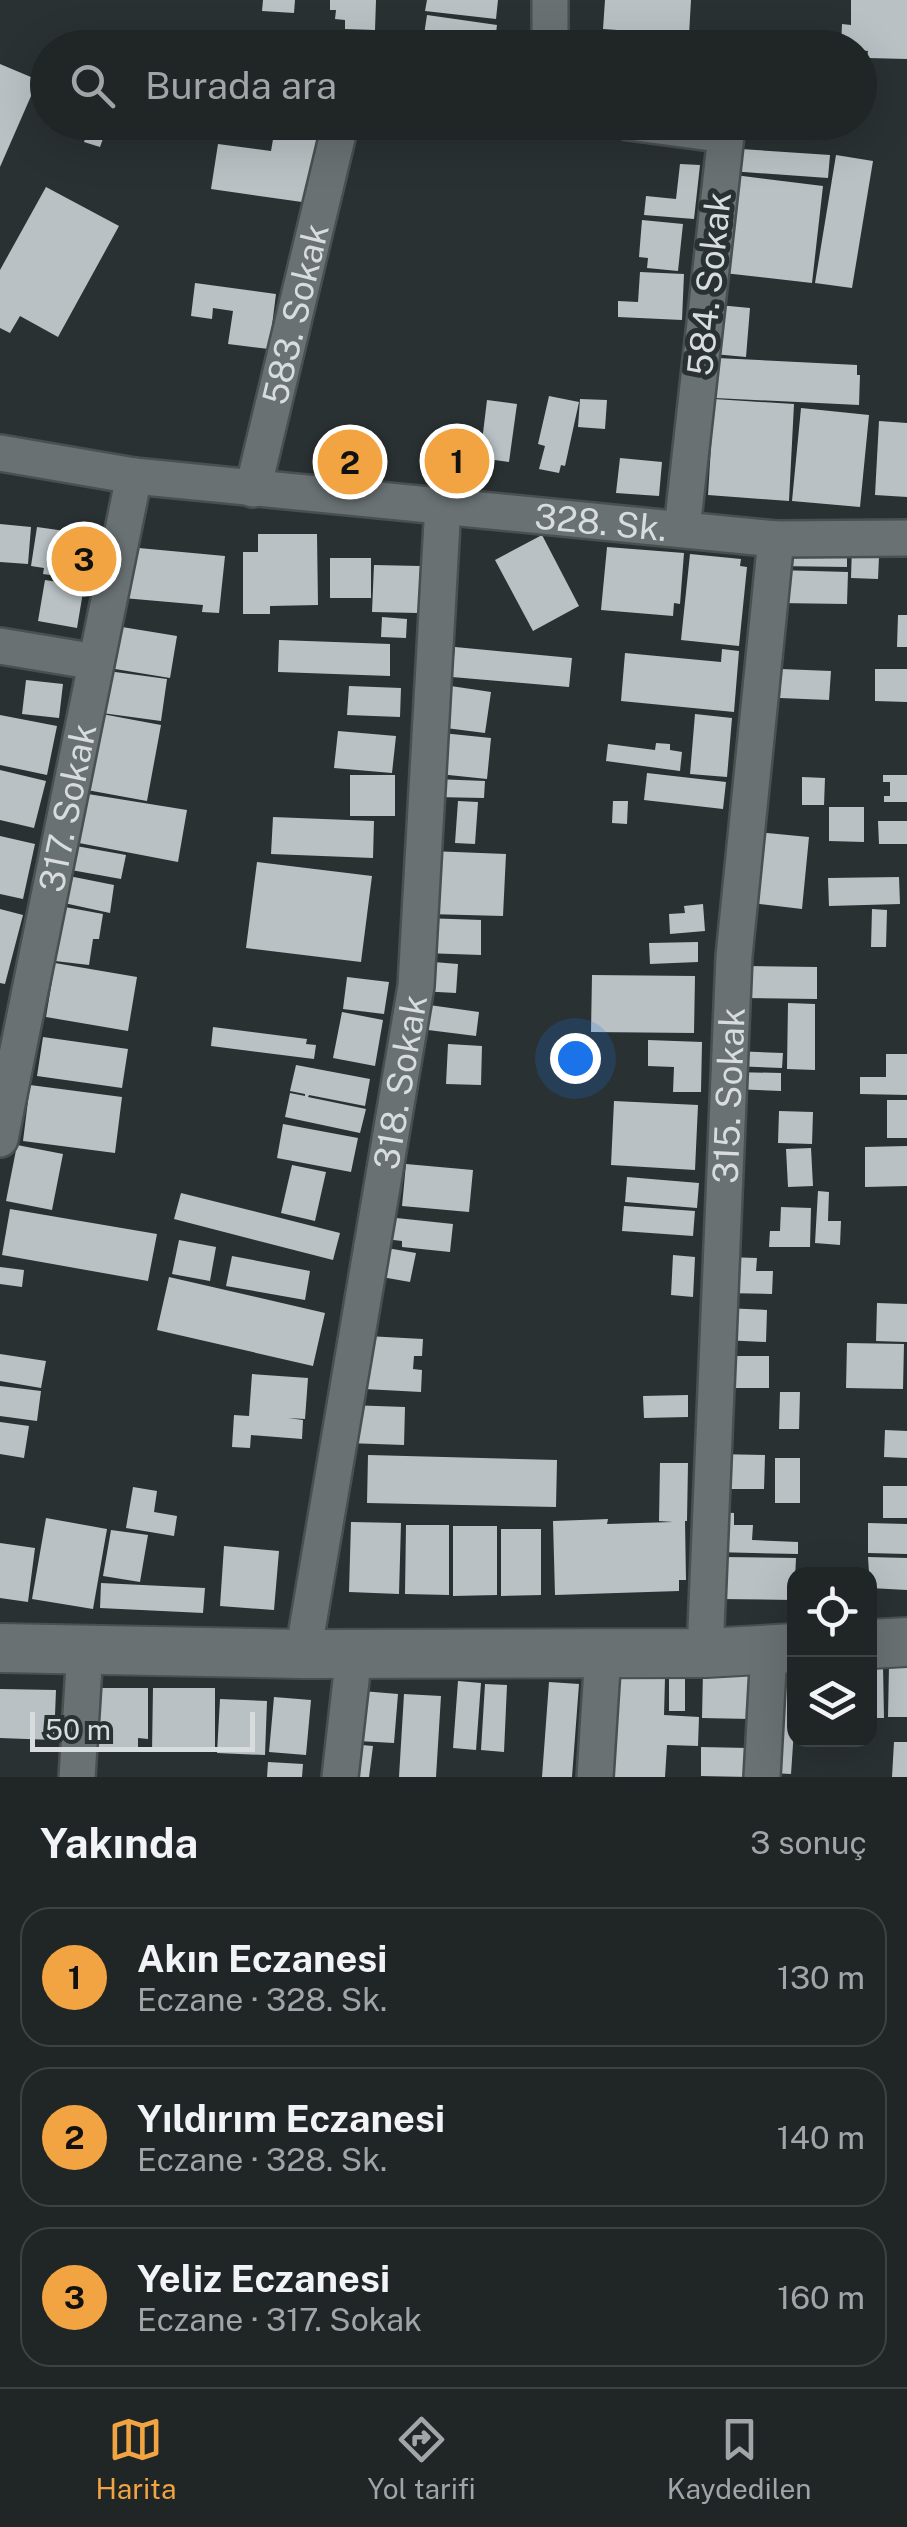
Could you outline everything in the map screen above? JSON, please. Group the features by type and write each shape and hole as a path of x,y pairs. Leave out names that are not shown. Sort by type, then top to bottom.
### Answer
{"main road":[{"path":"877,1644 907,1642"},
{"path":"0,1648 303,1654 706,1653 782,1649"}],"street":[{"path":"550,0 550,30"},
{"name":"583. Sokak","path":"254,489 338,140"},
{"name":"584. Sokak","path":"682,529 726,140"},
{"name":"328. Sk.","path":"0,453 134,476 776,539 907,538"},
{"name":"317. Sokak","path":"0,1139 134,476"},
{"name":"318. Sokak","path":"303,1654 416,986 442,504"},
{"name":"315. Sokak","path":"706,1653 734,956 776,539"},
{"path":"0,646 96,662"},
{"path":"762,1777 782,1649"},
{"path":"77,1777 85,1650"},
{"path":"340,1777 354,1654"},
{"path":"595,1777 603,1654"}],"building":[{"path":"263,0 295,0 294,13 262,11"},
{"path":"330,0 376,0 375,30 345,29 345,20 335,19 336,10 330,10"},
{"path":"427,0 498,0 496,19 425,11"},
{"path":"605,0 691,0 689,30 603,29"},
{"path":"851,0 907,0 907,59 877,58 877,30 842,30 842,24 851,25"},
{"path":"427,15 497,25 496,30 425,30"},
{"path":"0,64 30,77 30,98 0,167"},
{"path":"85,140 103,140 100,147"},
{"path":"273,140 318,140 309,203 211,189 218,144 271,151"},
{"path":"741,149 830,155 828,178 730,171"},
{"path":"836,155 873,161 852,288 815,283"},
{"path":"680,164 700,165 694,219 644,215 646,196 676,199"},
{"path":"727,174 823,186 812,283 715,272"},
{"path":"46,187 119,226 58,337 20,316 10,333 0,328 0,270"},
{"path":"642,220 683,224 678,271 647,268 648,258 639,257"},
{"path":"640,272 684,274 682,320 618,317 618,301 638,302"},
{"path":"195,283 276,294 269,349 228,344 233,311 213,308 212,319 191,316"},
{"path":"708,304 750,308 746,357 703,353"},
{"path":"717,358 857,365 859,405 715,398"},
{"path":"549,396 579,402 565,466 561,465 559,473 539,469 545,446 538,444"},
{"path":"580,399 607,400 605,429 578,427"},
{"path":"714,399 794,404 789,501 708,495"},
{"path":"487,400 517,404 509,462 480,458"},
{"path":"801,408 869,415 860,507 792,501"},
{"path":"879,421 907,423 907,497 875,495"},
{"path":"434,435 479,439 477,459 432,455"},
{"path":"620,458 662,462 659,496 616,493"},
{"path":"0,524 31,527 28,564 0,562"},
{"path":"37,527 93,535 86,580 43,574 44,568 31,566"},
{"path":"258,534 317,534 318,605 270,606 270,614 243,614 243,552 258,552"},
{"path":"542,535 579,606 533,631 495,560"},
{"path":"778,544 847,545 847,567 777,566"},
{"path":"852,545 890,546 890,557 879,557 878,579 851,578"},
{"path":"128,547 225,556 219,613 202,612 203,605 123,598"},
{"path":"607,547 684,553 680,604 674,603 673,616 601,610"},
{"path":"690,554 741,559 740,566 747,567 739,646 681,640"},
{"path":"330,558 371,558 371,598 330,598"},
{"path":"374,565 420,566 418,613 372,612"},
{"path":"777,570 848,572 847,604 777,603"},
{"path":"45,580 84,586 77,628 38,621"},
{"path":"898,615 907,615 907,647 897,647"},
{"path":"382,617 407,619 406,638 381,637"},
{"path":"116,626 177,636 170,678 109,668"},
{"path":"279,640 390,644 390,676 278,672"},
{"path":"455,647 572,658 569,687 452,677"},
{"path":"722,649 739,651 734,712 621,701 625,653 721,662"},
{"path":"781,669 831,671 829,700 780,698"},
{"path":"875,669 907,669 907,702 875,701"},
{"path":"108,671 167,679 161,721 102,713"},
{"path":"26,680 63,684 59,718 22,714"},
{"path":"444,685 491,692 485,733 438,727"},
{"path":"349,686 401,688 400,717 347,715"},
{"path":"102,714 161,725 147,801 87,790"},
{"path":"695,714 732,718 727,777 690,774"},
{"path":"0,715 57,726 47,775 0,765"},
{"path":"338,731 396,736 392,773 334,768"},
{"path":"442,733 491,738 487,779 439,774"},
{"path":"656,743 670,744 670,750 682,752 680,771 606,761 608,744 655,750"},
{"path":"0,770 46,781 34,828 0,820"},
{"path":"647,773 726,782 723,809 644,800"},
{"path":"350,775 395,775 395,816 350,816"},
{"path":"883,775 907,775 907,802 884,802 884,796 890,796 890,782 883,782"},
{"path":"802,777 825,778 824,805 802,805"},
{"path":"435,779 485,781 484,798 435,797"},
{"path":"88,794 187,810 178,862 79,843"},
{"path":"458,801 478,802 475,844 455,843"},
{"path":"613,801 628,801 627,824 612,823"},
{"path":"829,807 864,807 864,842 829,841"},
{"path":"273,817 374,821 373,858 271,854"},
{"path":"878,821 907,821 907,844 879,844"},
{"path":"758,832 809,837 802,909 751,903"},
{"path":"0,836 35,844 23,899 0,894"},
{"path":"76,846 126,855 121,879 71,870"},
{"path":"430,851 506,854 503,916 428,914"},
{"path":"257,862 372,876 361,962 246,948"},
{"path":"69,876 114,885 110,913 64,903"},
{"path":"899,877 900,904 829,906 828,878"},
{"path":"703,904 705,931 670,934 669,914 685,913 684,906"},
{"path":"65,907 103,914 99,939 93,939 89,965 55,961"},
{"path":"0,909 23,915 5,984 0,983"},
{"path":"872,909 887,910 886,947 871,947"},
{"path":"424,918 481,920 481,955 424,953"},
{"path":"698,942 698,962 650,964 649,943"},
{"path":"421,961 458,964 456,993 419,991"},
{"path":"55,963 137,977 128,1031 46,1017"},
{"path":"745,966 817,967 817,999 745,998"},
{"path":"592,975 695,976 694,1033 591,1032"},
{"path":"347,977 389,982 384,1014 343,1009"},
{"path":"415,1003 479,1012 476,1036 412,1028"},
{"path":"788,1003 815,1004 815,1070 787,1069"},
{"path":"342,1012 383,1020 375,1066 333,1058"},
{"path":"213,1027 307,1039 306,1044 316,1045 314,1059 211,1046"},
{"path":"43,1037 128,1049 122,1088 37,1076"},
{"path":"648,1040 702,1042 701,1092 673,1092 674,1067 648,1066"},
{"path":"448,1044 482,1046 481,1085 446,1084"},
{"path":"733,1051 783,1053 782,1068 732,1066"},
{"path":"886,1054 907,1054 907,1095 860,1094 860,1077 886,1077"},
{"path":"296,1065 370,1079 365,1106 308,1097 366,1109 360,1133 285,1117 290,1093 305,1096 290,1091"},
{"path":"733,1072 781,1073 781,1091 732,1089"},
{"path":"30,1085 122,1097 115,1153 23,1141"},
{"path":"887,1100 907,1100 907,1138 887,1138"},
{"path":"614,1101 698,1105 695,1170 611,1165"},
{"path":"779,1111 813,1112 812,1144 778,1143"},
{"path":"283,1124 358,1138 351,1172 277,1158"},
{"path":"17,1145 63,1154 52,1210 6,1201"},
{"path":"907,1146 907,1186 865,1187 865,1147"},
{"path":"811,1148 813,1186 788,1187 786,1149"},
{"path":"406,1164 473,1170 469,1212 402,1206"},
{"path":"292,1165 326,1172 315,1221 281,1213"},
{"path":"627,1177 699,1183 697,1208 625,1202"},
{"path":"818,1191 829,1192 828,1221 841,1221 840,1245 815,1243"},
{"path":"181,1193 340,1233 333,1260 174,1219"},
{"path":"624,1206 695,1211 693,1236 622,1231"},
{"path":"781,1207 811,1208 810,1247 769,1247 770,1231 780,1231"},
{"path":"10,1209 157,1234 148,1281 2,1255"},
{"path":"387,1217 453,1224 450,1252 402,1247 402,1241 385,1239"},
{"path":"179,1240 216,1247 210,1281 172,1274"},
{"path":"381,1247 416,1253 410,1282 376,1276"},
{"path":"673,1255 695,1257 693,1297 671,1295"},
{"path":"232,1256 310,1271 305,1300 226,1286"},
{"path":"726,1257 757,1258 756,1271 773,1271 772,1294 725,1293"},
{"path":"0,1267 24,1270 22,1287 0,1284"},
{"path":"169,1277 325,1313 313,1366 157,1330"},
{"path":"877,1303 907,1304 907,1342 876,1341"},
{"path":"724,1308 767,1310 766,1342 723,1340"},
{"path":"367,1336 423,1339 422,1356 414,1356 413,1369 422,1370 421,1392 364,1389"},
{"path":"847,1343 904,1344 903,1389 846,1388"},
{"path":"0,1354 46,1361 41,1388 0,1381"},
{"path":"719,1356 769,1356 769,1388 719,1388"},
{"path":"252,1374 308,1378 305,1419 288,1418 303,1420 302,1439 251,1435 250,1448 232,1447 234,1415 249,1416"},
{"path":"0,1386 41,1391 37,1421 0,1416"},
{"path":"780,1392 800,1392 799,1429 779,1429"},
{"path":"688,1395 688,1417 644,1418 643,1396"},
{"path":"348,1405 405,1407 404,1445 347,1443"},
{"path":"0,1422 29,1426 24,1458 0,1454"},
{"path":"885,1430 907,1431 907,1458 884,1457"},
{"path":"715,1454 765,1455 764,1489 715,1489"},
{"path":"368,1455 557,1460 556,1507 367,1503"},
{"path":"775,1458 800,1458 800,1503 775,1503"},
{"path":"660,1463 688,1463 686,1580 679,1580 679,1591 555,1595 553,1521 673,1522 659,1521"},
{"path":"883,1486 907,1486 907,1518 883,1518"},
{"path":"133,1487 157,1491 154,1512 177,1516 174,1536 126,1528"},
{"path":"715,1512 734,1513 734,1525 753,1525 752,1540 798,1542 798,1554 713,1552"},
{"path":"46,1518 107,1529 93,1609 32,1599"},
{"path":"351,1522 401,1523 399,1594 349,1592"},
{"path":"868,1523 907,1524 907,1554 868,1553"},
{"path":"406,1525 449,1525 449,1595 405,1594"},
{"path":"453,1526 497,1526 497,1595 453,1596"},
{"path":"501,1529 541,1529 541,1595 501,1596"},
{"path":"111,1530 148,1535 140,1582 103,1576"},
{"path":"0,1543 35,1548 28,1602 0,1598"},
{"path":"224,1546 279,1551 274,1610 220,1606"},
{"path":"722,1557 796,1558 796,1567 787,1567 787,1600 721,1599"},
{"path":"868,1557 907,1558 907,1590 877,1588 877,1567 869,1567"},
{"path":"101,1583 205,1588 203,1613 100,1608"},
{"path":"889,1665 907,1665 907,1717 888,1717"},
{"path":"877,1666 883,1666 884,1718 877,1718"},
{"path":"777,1667 787,1668 791,1774 771,1773"},
{"path":"703,1671 752,1672 751,1719 702,1718"},
{"path":"669,1674 685,1674 685,1711 669,1711"},
{"path":"613,1676 665,1678 664,1715 699,1717 698,1746 667,1745 665,1777 609,1777"},
{"path":"458,1681 481,1683 476,1750 453,1748"},
{"path":"549,1682 579,1684 572,1777 542,1777"},
{"path":"485,1684 507,1685 504,1752 481,1750"},
{"path":"92,1688 148,1688 148,1739 138,1738 138,1752 92,1752"},
{"path":"153,1688 215,1688 215,1752 152,1752"},
{"path":"0,1689 56,1690 54,1740 0,1738"},
{"path":"362,1691 398,1694 394,1743 358,1741"},
{"path":"404,1694 441,1696 436,1777 399,1777"},
{"path":"274,1697 311,1700 306,1755 269,1752"},
{"path":"220,1699 267,1701 265,1755 217,1753"},
{"path":"894,1742 907,1742 907,1777 892,1777"},
{"path":"351,1744 373,1746 369,1777 347,1777"},
{"path":"701,1747 748,1748 748,1777 701,1776"},
{"path":"268,1762 303,1764 302,1777 267,1777"}],"place":[{"name":"Akın Eczanesi","path":"457,461"},
{"name":"Yıldırım Eczanesi","path":"350,462"},
{"name":"Yeliz Eczanesi","path":"84,559"}]}
